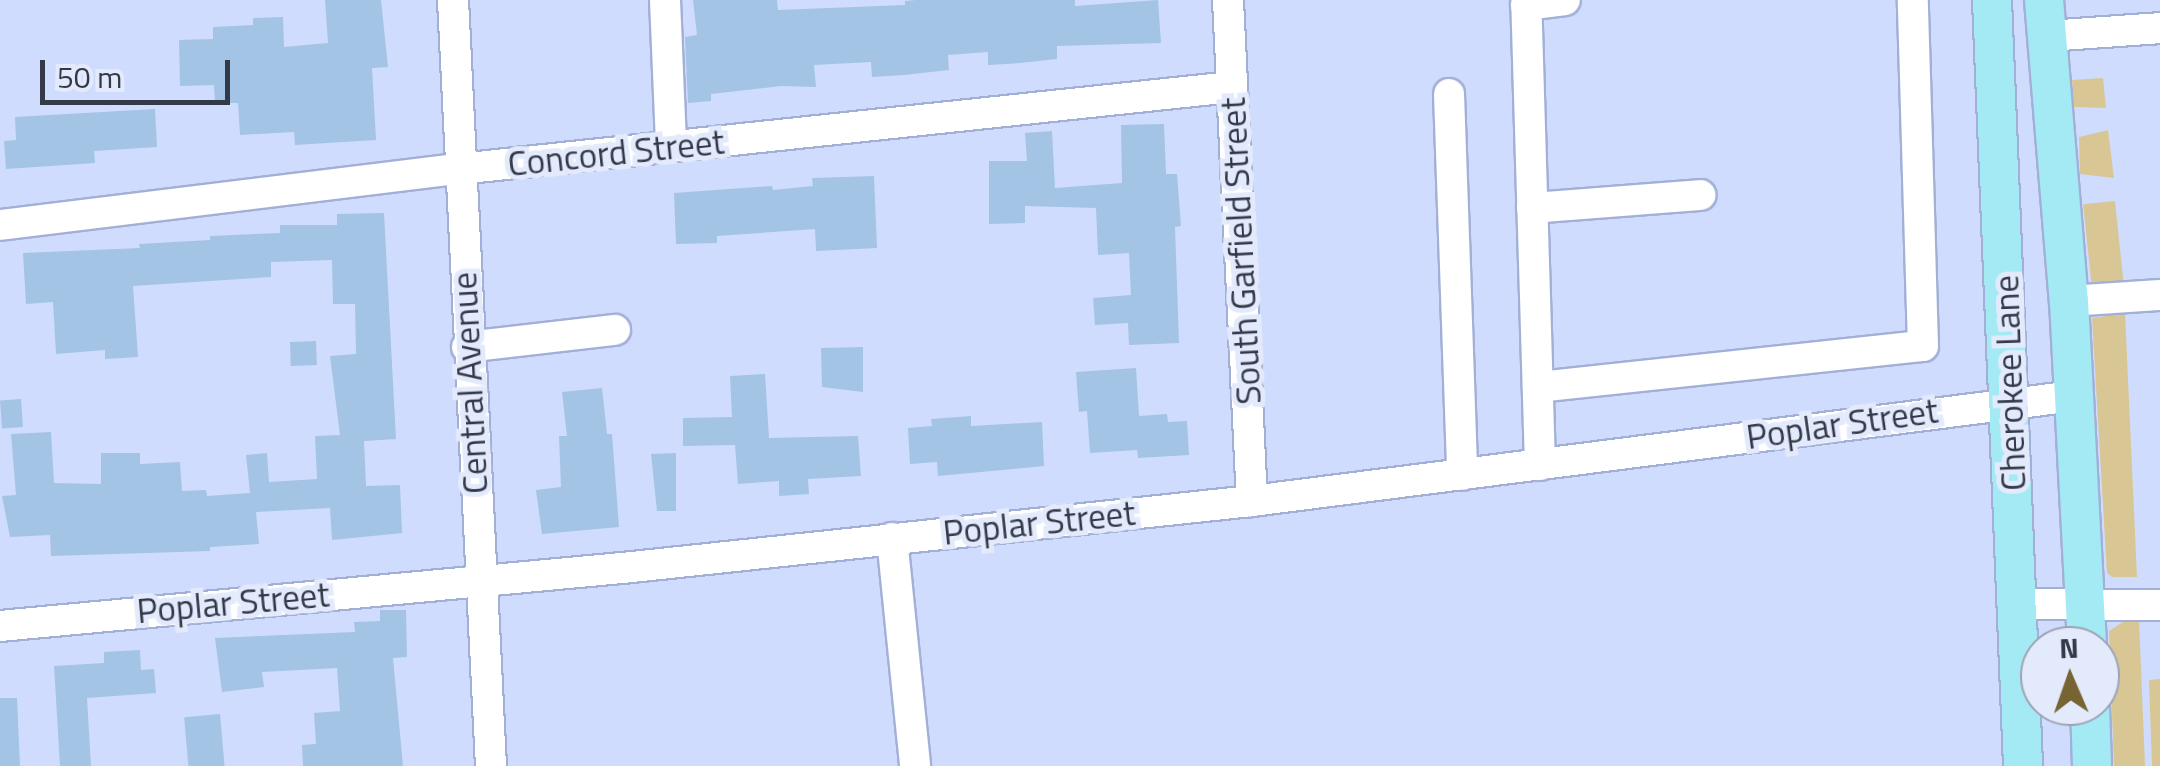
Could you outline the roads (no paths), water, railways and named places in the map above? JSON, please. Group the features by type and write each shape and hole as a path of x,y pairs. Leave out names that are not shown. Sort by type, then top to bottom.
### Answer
{"main road":[{"name":"Cherokee Lane","path":"1992,0 2023,766"},
{"name":"Cherokee Lane","path":"2045,18 2068,301 2087,626"},
{"path":"2091,726 2092,766"}],"street":[{"name":"Central Avenue","path":"452,0 491,766"},
{"path":"666,0 671,146"},
{"name":"South Garfield Street","path":"1228,0 1252,501"},
{"path":"1540,465 1526,5 1565,0"},
{"path":"1538,387 1923,346 1913,0"},
{"path":"2045,18 2160,28"},
{"name":"Concord Street","path":"0,225 458,168 1232,87"},
{"path":"1449,94 1462,475"},
{"path":"1532,208 1700,195"},
{"path":"2068,301 2160,295"},
{"path":"468,347 614,330"},
{"name":"Poplar Street","path":"0,626 1252,501 2074,396"},
{"path":"892,538 914,766"},
{"path":"2018,604 2160,605"}]}
